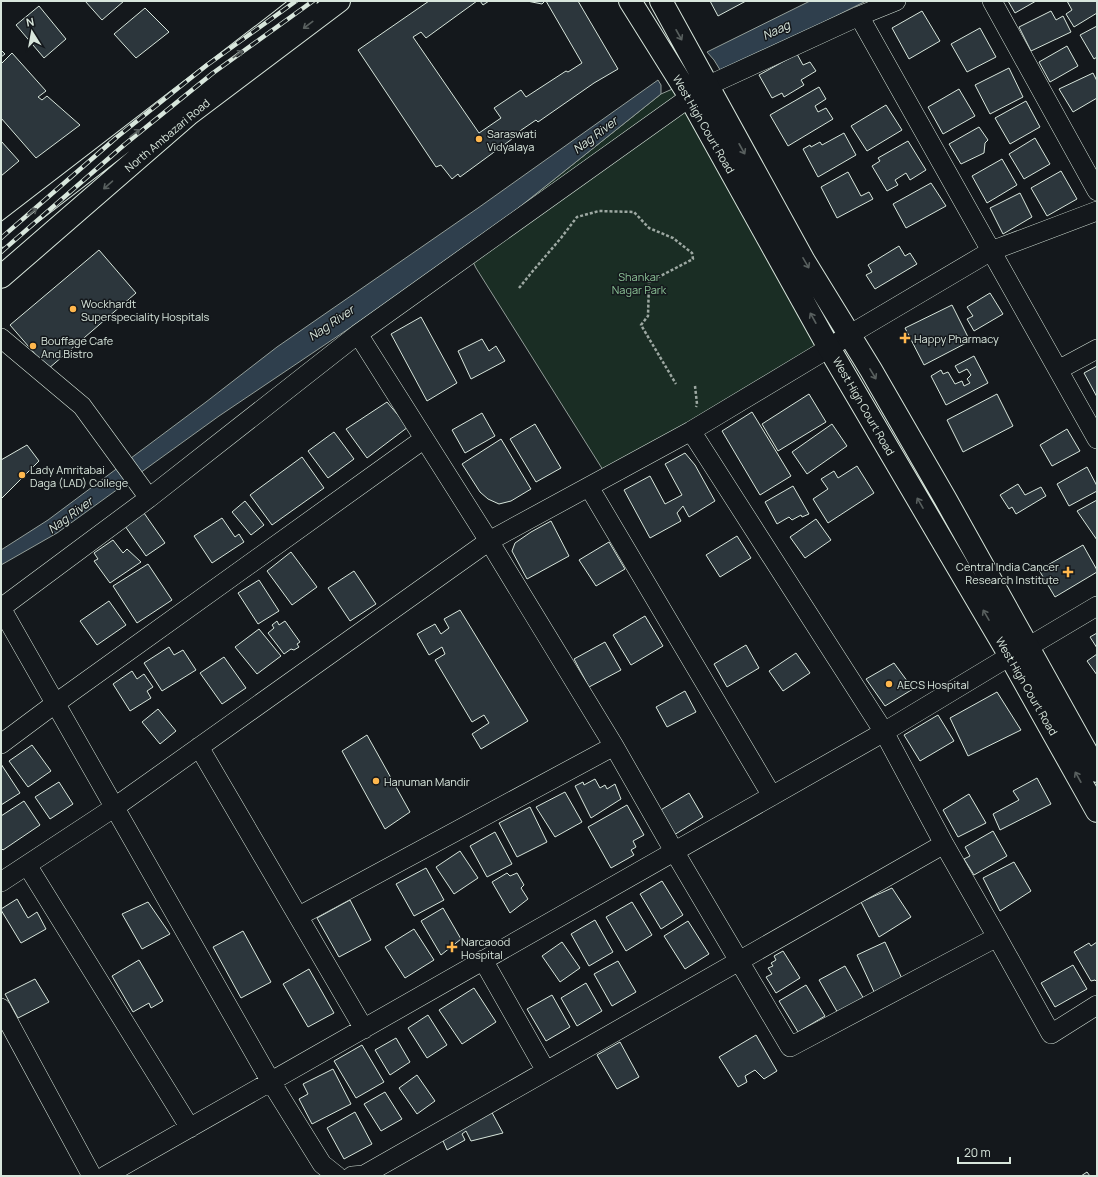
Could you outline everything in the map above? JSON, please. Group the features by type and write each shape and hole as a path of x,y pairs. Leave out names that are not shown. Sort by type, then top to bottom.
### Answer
{"main road":[{"name":"North Ambazari Road","path":"1,236 306,1"},
{"name":"North Ambazari Road","path":"1,277 189,114 339,1"},
{"name":"West High Court Road","path":"630,1 698,92 871,370 946,500 1097,811"},
{"name":"West High Court Road","path":"661,1 698,92 830,348 1019,651 1097,771"}],"street":[{"path":"337,1176 322,1164 271,1082 1,608 358,334 698,92 858,16 896,1"},
{"path":"992,1 1097,191"},
{"path":"858,16 1097,439"},
{"path":"1,882 115,807 490,541 691,431 991,251 1097,211"},
{"path":"358,334 490,541 614,746 790,1048 997,937"},
{"path":"1,338 82,406 147,496"},
{"path":"1058,370 1097,349"},
{"path":"691,431 884,732 944,844 1051,1034 1097,1005"},
{"path":"1,744 424,439"},
{"path":"589,487 772,796"},
{"path":"105,1176 884,732 1097,606"},
{"path":"299,916 614,746"},
{"path":"199,747 364,1029"},
{"path":"352,1176 364,1175 944,844"},
{"path":"27,865 190,1128"},
{"path":"483,960 546,1071"},
{"path":"1,1008 92,1176"}],"path":[{"path":"519,288 577,217 599,211 634,212 649,228 673,238 692,253 693,259 649,282 648,316 641,325 676,384"}],"green space":[{"name":"Shankar Nagar Park","path":"677,87 824,347 603,470 476,268 467,249 661,94"}],"water":[{"name":"Naag","path":"810,1 866,1 722,73 707,52"},
{"name":"Nag River","path":"658,80 661,85 661,94 467,249 219,416 57,533 1,565 1,550 48,520 277,347 478,208"}],"building":[{"path":"85,1 124,1 102,20"},
{"name":"Saraswati Vidyalaya","path":"429,1 477,1 426,38 421,32 413,37 479,133 501,118 494,108 521,90 526,97 566,71 568,72 582,63 546,1 578,1 618,69 594,83 538,122 536,120 511,137 512,139 460,177 458,174 452,179 441,165 436,167 358,50"},
{"path":"480,1 489,1 483,5"},
{"path":"527,1 545,1 542,4"},
{"path":"710,1 746,1 718,16"},
{"path":"1008,1 1036,1 1015,13"},
{"path":"1067,1 1097,1 1097,13 1074,27 1066,14 1072,10"},
{"path":"39,6 66,39 44,58 16,25"},
{"path":"145,8 169,32 136,58 114,34"},
{"path":"922,11 940,41 909,59 892,28"},
{"path":"1051,11 1056,20 1063,16 1071,32 1031,51 1019,27"},
{"path":"1097,26 1097,57 1094,59 1080,35"},
{"path":"980,28 996,57 967,72 951,44"},
{"path":"1067,46 1078,66 1050,82 1039,62"},
{"path":"1,50 5,54 1,57"},
{"path":"12,53 46,91 38,97 42,100 47,96 80,125 36,158 1,118 1,64"},
{"path":"797,54 803,65 810,62 816,71 801,80 804,85 784,97 782,93 772,98 759,75"},
{"path":"1009,68 1023,97 990,114 975,85"},
{"path":"1093,73 1097,81 1097,98 1073,112 1059,89"},
{"path":"819,87 826,99 815,106 818,112 826,108 833,119 788,146 770,115"},
{"path":"959,89 975,116 943,134 928,107"},
{"path":"1026,101 1040,127 1010,144 995,118"},
{"path":"886,105 902,130 867,151 851,126"},
{"path":"979,127 988,140 985,143 984,153 961,164 949,144"},
{"path":"844,133 856,155 818,177 803,149 820,142 822,145"},
{"path":"1035,138 1050,164 1024,179 1009,154"},
{"path":"1,141 19,161 1,176"},
{"path":"908,141 926,170 910,180 906,173 895,180 898,185 887,191 872,166 880,161 878,158"},
{"path":"1002,159 1017,185 987,203 972,176"},
{"path":"1061,171 1077,199 1047,216 1031,188"},
{"path":"848,172 861,196 869,192 873,199 837,218 821,187"},
{"path":"931,183 946,206 906,228 893,204"},
{"path":"1020,193 1032,217 1003,234 990,208"},
{"path":"899,246 905,256 910,253 917,264 875,289 866,275 872,272 868,265"},
{"name":"Wockhardt Superspeciality Hospitals","path":"99,250 136,293 48,369 10,325"},
{"path":"990,293 1003,314 974,331 967,319 973,316 967,307"},
{"path":"952,305 970,341 924,365 905,328"},
{"path":"421,317 457,383 427,401 391,334"},
{"path":"482,339 489,351 496,346 505,361 471,379 458,351"},
{"path":"974,356 988,383 946,405 931,376 941,370 943,374 948,372 955,384 962,381 964,386 970,383 967,379 971,375 967,369 959,373 955,366"},
{"path":"1097,366 1097,397 1084,373"},
{"path":"809,394 826,422 778,451 762,424"},
{"path":"997,394 1013,426 963,452 947,420"},
{"path":"387,402 408,427 367,458 346,429"},
{"path":"752,412 791,476 760,495 722,431"},
{"path":"482,413 495,436 465,453 452,430"},
{"path":"535,424 561,468 536,482 510,439"},
{"path":"832,424 847,446 807,474 792,452"},
{"path":"1067,429 1080,451 1052,466 1040,445"},
{"path":"334,432 354,459 328,478 308,451"},
{"path":"501,439 531,489 511,501 499,504 488,499 480,492 462,464"},
{"path":"27,445 39,461 1,499 1,460"},
{"path":"685,453 695,465 715,501 689,517 683,506 677,513 681,521 650,538 624,490 650,476 665,504 682,495 665,464"},
{"path":"302,457 324,488 272,525 250,495"},
{"path":"857,466 874,493 828,523 813,499 828,489 821,479 834,471 838,478"},
{"path":"1087,467 1097,486 1097,491 1069,506 1057,484"},
{"path":"1018,484 1025,495 1041,487 1046,496 1016,514 1012,507 1009,509 1000,495"},
{"path":"793,486 809,514 802,517 801,515 792,520 789,517 777,524 765,502"},
{"path":"1097,500 1097,540 1077,511"},
{"path":"245,501 264,525 251,535 232,512"},
{"path":"144,513 165,543 146,556 125,526"},
{"path":"222,518 235,537 239,534 244,542 212,563 194,536"},
{"path":"816,519 831,540 805,558 790,537"},
{"path":"551,521 569,556 527,579 512,551 515,543"},
{"path":"737,536 751,558 720,577 706,555"},
{"path":"113,540 123,553 127,549 141,562 110,583 94,561 98,559 94,553"},
{"path":"609,542 625,569 596,586 579,560"},
{"path":"1083,545 1097,572 1055,597 1039,570"},
{"path":"291,552 317,587 292,605 267,571"},
{"path":"148,564 172,600 137,623 113,586"},
{"path":"354,571 376,604 350,621 328,588"},
{"path":"259,580 279,611 258,624 238,593"},
{"path":"109,601 126,625 97,645 80,621"},
{"path":"460,610 528,721 481,749 472,734 489,723 484,715 472,722 435,660 445,654 442,647 429,655 417,634 435,624 441,634 449,628 444,619"},
{"path":"645,616 663,646 631,665 613,635"},
{"path":"277,621 279,625 285,621 300,642 297,644 299,647 294,650 291,649 284,654 268,633 274,628 272,625"},
{"path":"259,629 281,656 257,674 235,647"},
{"path":"1097,633 1097,648 1090,637"},
{"path":"605,642 621,670 589,687 574,659"},
{"path":"746,645 759,668 727,687 714,664"},
{"path":"169,647 174,655 183,650 196,670 162,691 144,663"},
{"path":"796,653 810,673 783,691 769,671"},
{"path":"1097,654 1097,675 1087,661"},
{"path":"224,657 246,688 222,704 200,673"},
{"name":"AECS Hospital","path":"894,663 913,689 885,706 866,679"},
{"path":"132,671 137,679 144,674 153,687 147,691 151,698 130,711 113,684"},
{"path":"685,691 696,712 667,727 656,707"},
{"path":"997,692 1021,730 968,756 950,718"},
{"path":"158,709 176,731 160,744 142,722"},
{"path":"938,715 954,741 920,761 904,735"},
{"name":"Hanuman Mandir","path":"367,735 410,812 385,829 342,751"},
{"path":"32,745 51,771 28,787 9,761"},
{"path":"1,764 20,793 1,805"},
{"path":"1037,778 1051,804 1000,830 993,814 1019,800 1013,791"},
{"path":"595,779 600,788 605,785 607,789 615,784 621,799 591,818 575,786 583,782 584,785"},
{"path":"59,782 73,804 50,819 35,797"},
{"path":"565,792 582,822 555,837 536,807"},
{"path":"689,793 703,817 674,835 659,811"},
{"path":"969,794 986,823 958,837 943,810"},
{"path":"24,801 40,825 3,850 1,848 1,816"},
{"path":"627,805 644,835 633,841 636,847 631,850 634,855 611,868 588,827"},
{"path":"530,807 547,842 517,857 499,823"},
{"path":"993,831 1007,856 974,875 964,859 970,856 965,847"},
{"path":"495,832 512,864 487,877 470,846"},
{"path":"460,851 478,878 454,894 436,867"},
{"path":"1014,862 1031,891 1000,911 983,878"},
{"path":"426,868 444,900 414,916 396,884"},
{"path":"507,873 510,876 517,873 524,885 521,888 528,899 510,913 492,882"},
{"path":"662,881 683,915 661,929 640,894"},
{"path":"892,888 911,917 879,937 861,902"},
{"path":"17,899 28,918 37,912 46,929 21,943 1,910"},
{"path":"350,900 371,940 339,957 317,918"},
{"path":"148,902 170,934 142,949 122,914"},
{"path":"632,902 652,935 626,951 606,917"},
{"path":"443,908 461,939 441,955 421,921"},
{"path":"595,920 613,952 589,966 571,934"},
{"path":"688,921 709,954 685,969 664,936"},
{"path":"414,929 434,960 405,978 385,947"},
{"path":"243,931 271,982 241,998 213,947"},
{"path":"562,942 580,968 560,982 542,956"},
{"path":"885,942 904,983 876,996 857,955"},
{"path":"1097,942 1097,982 1095,980 1091,981 1074,952 1089,943 1091,946"},
{"path":"783,951 800,978 776,993 766,977 772,974 768,968 773,966 771,963 776,960 774,956"},
{"path":"139,960 163,1001 151,1008 149,1003 133,1012 112,976"},
{"path":"618,961 636,992 612,1006 594,974"},
{"path":"1073,965 1087,989 1055,1007 1041,983"},
{"path":"845,966 865,1001 839,1015 819,980"},
{"path":"309,969 334,1013 308,1027 283,984"},
{"path":"35,979 49,1002 18,1018 5,994"},
{"path":"586,983 602,1011 577,1026 561,998"},
{"path":"806,985 825,1016 798,1032 779,1001"},
{"path":"474,988 496,1022 462,1044 439,1010"},
{"path":"552,995 570,1027 546,1041 527,1009"},
{"path":"428,1015 447,1045 427,1058 408,1028"},
{"path":"756,1035 777,1071 764,1079 755,1070 745,1076 747,1082 738,1087 719,1057"},
{"path":"396,1038 410,1062 390,1075 375,1050"},
{"path":"620,1042 639,1077 617,1089 597,1055"},
{"path":"362,1045 384,1082 356,1098 334,1061"},
{"path":"333,1069 351,1104 312,1124 299,1099 308,1094 303,1084"},
{"path":"417,1075 435,1101 417,1114 399,1088"},
{"path":"385,1092 402,1119 381,1131 364,1104"},
{"path":"490,1109 503,1133 471,1141 466,1131 462,1134 465,1140 447,1150 440,1134"},
{"path":"355,1112 372,1144 344,1159 327,1128"},
{"path":"1087,1172 1090,1176 1081,1176"}],"railway":[{"path":"1,238 117,137 207,65 296,1"},
{"path":"1,252 124,145 213,73 313,1"}],"place":[{"name":"Saraswati Vidyalaya","path":"479,139"},
{"name":"Wockhardt Superspeciality Hospitals","path":"73,309"},
{"name":"Happy Pharmacy","path":"905,338"},
{"name":"Bouffage Cafe And Bistro","path":"33,346"},
{"name":"Lady Amritabai Daga (LAD) College","path":"22,475"},
{"name":"Central India Cancer Research Institute","path":"1068,572"},
{"name":"AECS Hospital","path":"889,684"},
{"name":"Hanuman Mandir","path":"376,781"},
{"name":"Narcaood Hospital","path":"452,947"}]}
